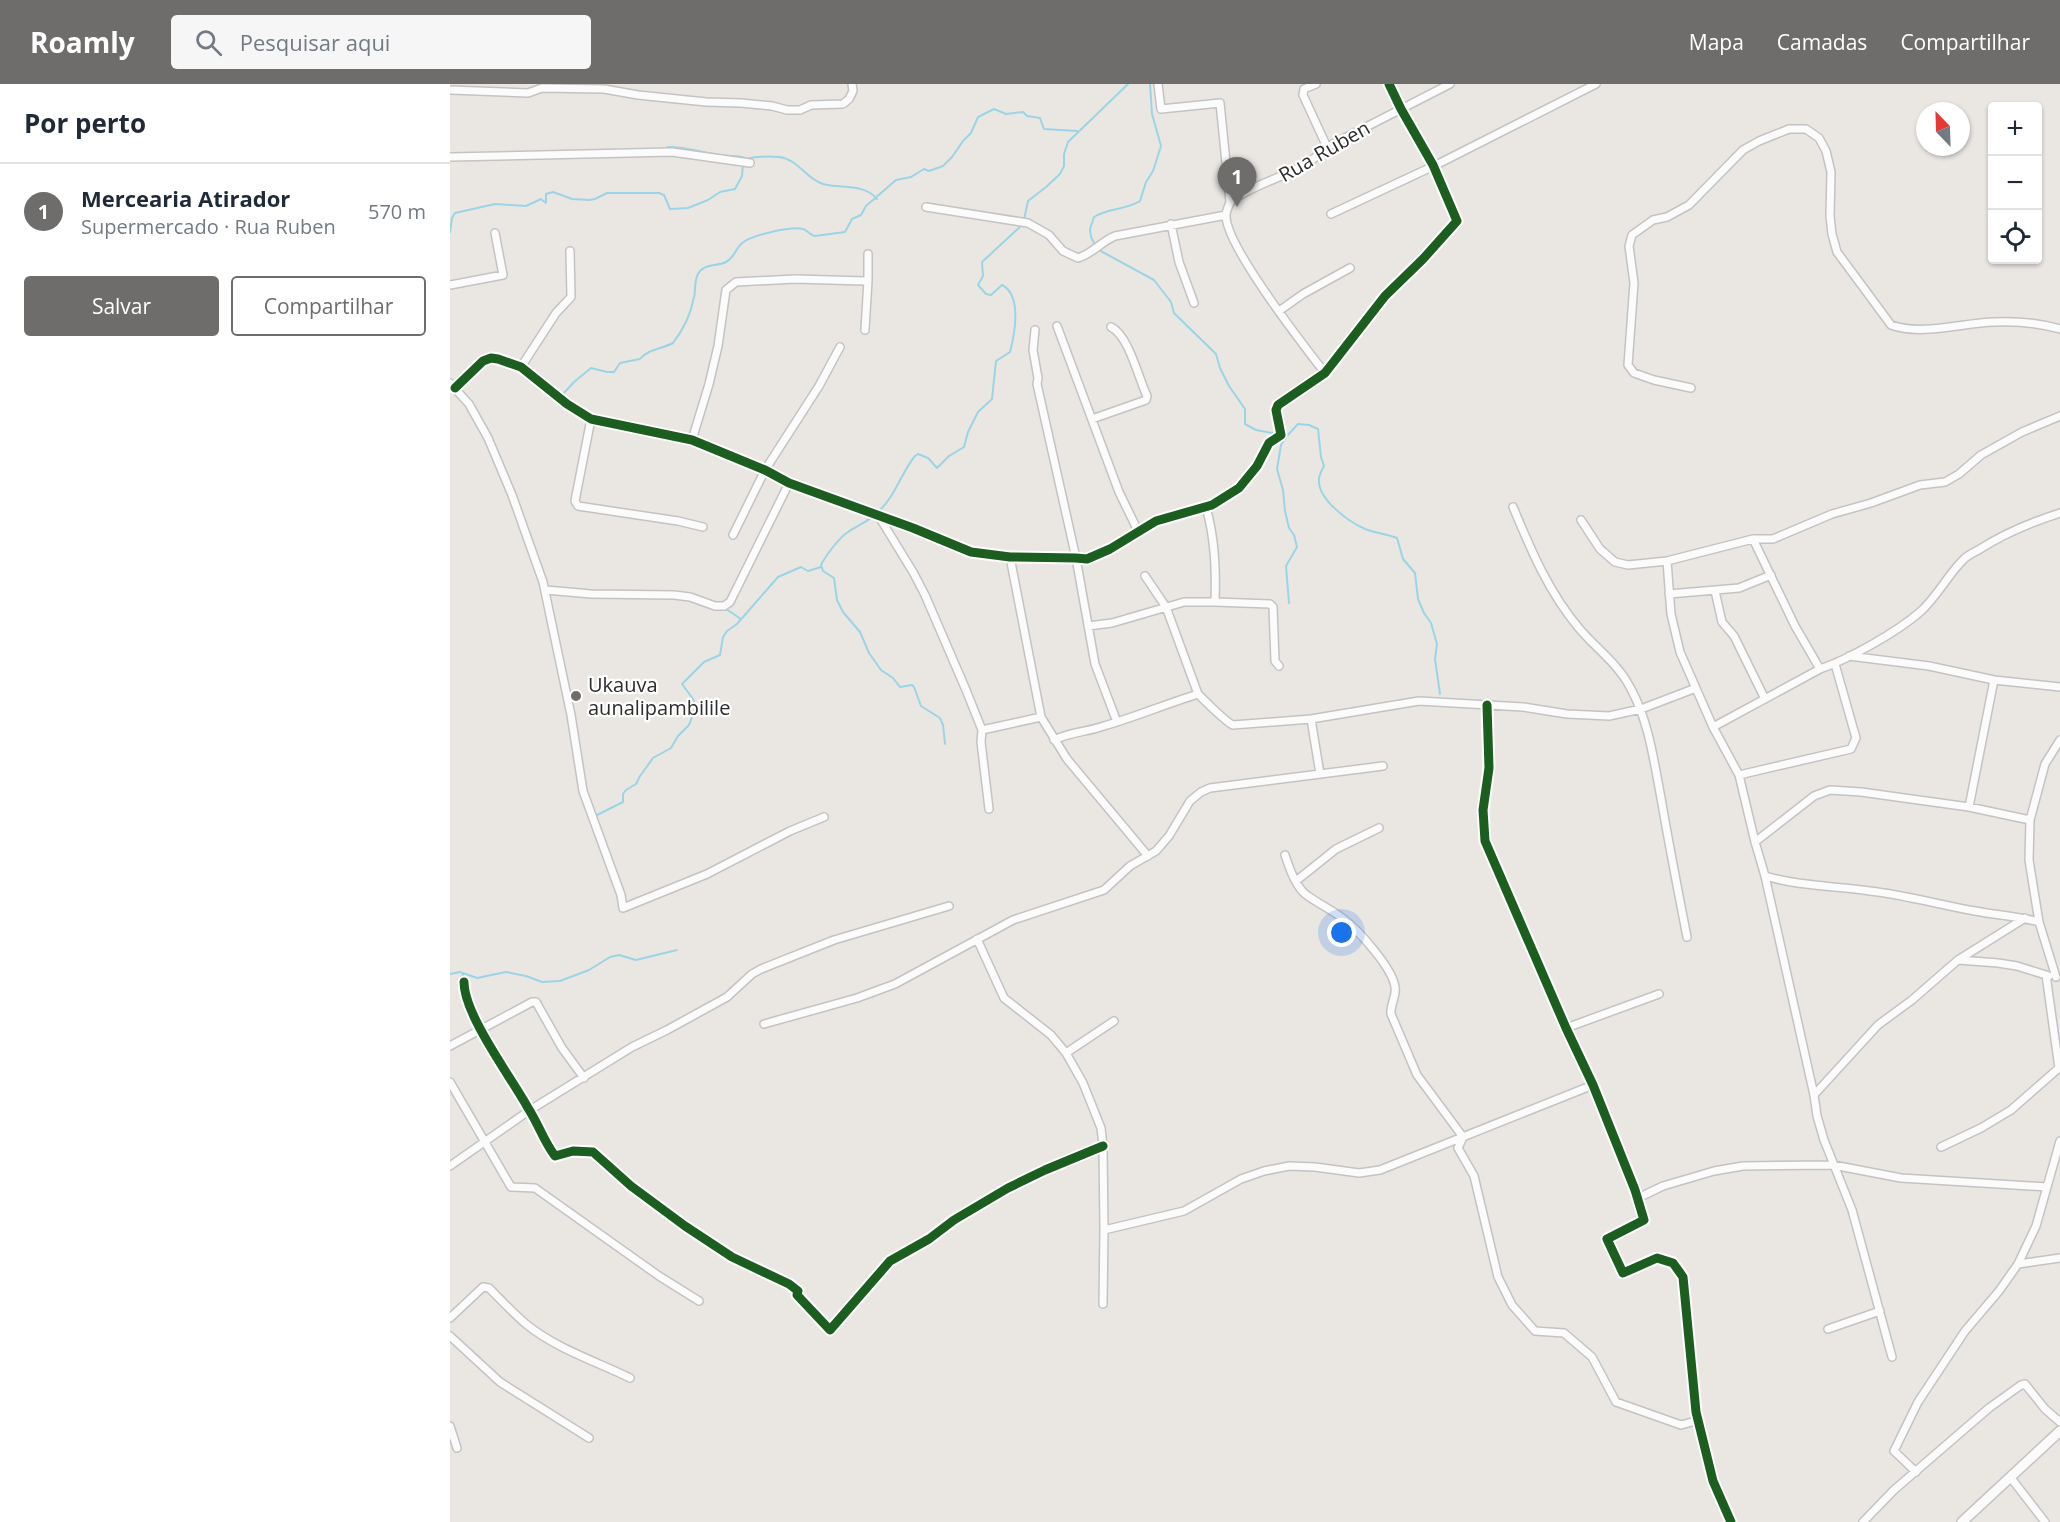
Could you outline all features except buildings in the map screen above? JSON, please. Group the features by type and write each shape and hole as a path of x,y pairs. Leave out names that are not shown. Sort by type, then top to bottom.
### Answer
{"main road":[{"path":"1962,1522 2060,1431"}],"street":[{"path":"450,90 503,87 528,93 542,88 604,89 638,95 800,110 811,105 843,104 853,91 852,84"},
{"path":"1158,84 1161,109 1220,103 1230,202 1226,215 1229,230 1252,274 1325,373"},
{"path":"1316,84 1304,89 1303,95 1327,147"},
{"path":"824,817 782,835 708,874 623,908 621,895 583,791 571,715 546,590 500,464 470,404 452,385 483,361 491,358 521,367 567,404 591,419 692,440 765,470 789,483 971,552 1010,557 1087,559 1098,555 1156,521 1206,507 1222,500 1239,488 1257,466 1269,443 1281,435 1276,410 1278,405 1325,373 1385,296 1457,221 1433,165 1401,110 1389,84"},
{"name":"Rua Ruben","path":"1230,202 1246,191 1290,173 1311,161 1327,147 1450,84"},
{"path":"1331,214 1596,84"},
{"path":"1692,388 1634,373 1628,365 1634,283 1629,246 1632,235 1653,220 1667,217 1689,205 1743,150 1789,129 1806,129 1819,138 1826,151 1831,172 1830,216 1837,252 1891,325 1903,330 1994,322 2024,322 2060,329"},
{"path":"450,157 672,152 750,163"},
{"path":"926,207 1028,223 1048,235 1063,251 1078,258 1088,255 1099,244 1115,236 1226,215"},
{"path":"1171,224 1179,262 1194,303"},
{"path":"450,285 503,275 495,233"},
{"path":"521,367 556,314 571,297 570,251"},
{"path":"866,330 868,254"},
{"path":"1279,311 1303,294 1350,268"},
{"path":"692,440 710,384 726,290 729,286 736,282 795,279 868,279"},
{"path":"1057,326 1119,492 1138,531"},
{"path":"1092,419 1146,400 1148,396 1125,341 1119,330 1111,327"},
{"path":"1035,330 1033,350 1037,384 1076,558 1095,664 1117,722"},
{"path":"733,535 765,470 819,386 840,347"},
{"path":"1581,520 1600,549 1615,562 1628,565 1667,561 1753,539 1773,539 1832,514 1920,485 1945,482 1959,474 1981,455 2022,432 2060,416"},
{"path":"591,419 575,501 578,506 703,527"},
{"path":"546,590 591,594 674,595 724,606 730,602 789,483"},
{"path":"1206,507 1215,552 1215,602"},
{"path":"1514,507 1534,557 1551,591 1578,627 1610,660 1630,687 1641,709 1653,759 1686,937"},
{"path":"1713,727 1820,669 1835,664 1894,630 1920,611 1965,558 1992,541 2029,523 2060,513"},
{"path":"878,515 925,595 982,730 981,742 989,809"},
{"path":"1753,539 1795,626 1820,669"},
{"path":"1010,557 1041,717 1067,759 1148,856"},
{"path":"1667,561 1671,614 1680,652 1713,727 1739,775 1765,876 1817,1116 1833,1165 1852,1210 1892,1357"},
{"path":"1145,576 1166,608 1198,694 1220,713 1227,723 1233,725 1311,719 1419,701 1522,707 1567,714 1609,716 1641,709 1696,688"},
{"path":"1670,594 1739,588 1771,576"},
{"path":"1715,591 1722,622 1734,636 1765,699"},
{"path":"1088,626 1112,623 1184,602 1270,604 1273,607 1275,661 1279,666"},
{"path":"1849,656 1929,666 1994,680 2060,687"},
{"path":"1739,775 1851,749 1856,738 1835,664"},
{"path":"1970,807 1994,680"},
{"path":"1054,740 1117,722 1198,694"},
{"path":"1487,705 1489,768 1483,810 1485,841 1593,1085 1638,1198 1644,1220 1607,1239 1623,1273 1657,1258 1673,1263 1683,1277 1690,1357 1699,1420 1713,1481 1731,1522"},
{"path":"982,730 1041,717"},
{"path":"1311,719 1320,774"},
{"path":"1958,960 2007,964 2058,977 2039,922 2029,860 2030,819 2045,764 2060,740"},
{"path":"764,1024 857,998 895,984 1013,920 1104,890 1130,866 1156,851 1169,836 1190,801 1201,792 1218,786 1383,766"},
{"path":"1755,842 1814,795 1830,790 1970,807 2030,819"},
{"path":"1296,881 1336,849 1379,828"},
{"path":"1285,855 1304,893 1345,919 1384,964 1396,993 1390,1006 1390,1014 1417,1075 1463,1137"},
{"path":"1765,876 1782,881 1922,899 2039,922"},
{"path":"450,1166 530,1110 632,1047 727,997 752,974 761,969 834,940 949,906"},
{"path":"1814,1095 1878,1025 1912,1000 1958,960 2025,918"},
{"path":"977,939 1005,998 1051,1035 1066,1053 1083,1083 1101,1128 1104,1230 1103,1304"},
{"path":"1941,1147 1981,1128 2011,1110 2059,1068 2046,975"},
{"path":"464,982 466,996 480,1028 555,1156 573,1151 593,1152 631,1186 685,1226 732,1257 789,1284 798,1291 797,1295 830,1330 890,1261 929,1239 954,1220 1008,1188 1103,1146"},
{"path":"1566,1028 1659,994"},
{"path":"450,1046 480,1028 536,1002 562,1048 584,1078"},
{"path":"1066,1053 1113,1021"},
{"path":"450,1082 511,1187 535,1188 659,1276 699,1301"},
{"path":"1104,1230 1184,1211 1241,1179 1264,1171 1289,1166 1359,1173 1380,1170 1593,1085"},
{"path":"1463,1137 1458,1148 1474,1176 1498,1277 1512,1305 1535,1331 1564,1333 1592,1357 1616,1402 1681,1425 1699,1420"},
{"path":"1916,1472 1894,1451 1901,1433 1918,1402 1965,1331 1999,1292 2018,1264 2036,1226 2060,1142"},
{"path":"1638,1198 1663,1186 1714,1171 1743,1166 1833,1165 1901,1178 2047,1187"},
{"path":"2018,1264 2060,1258"},
{"path":"450,1318 477,1291 483,1287 489,1288 526,1324 558,1345 630,1378"},
{"path":"1828,1329 1880,1311"},
{"path":"450,1336 500,1382 589,1438"},
{"path":"1863,1522 1894,1490 1989,1408 2020,1385 2025,1384 2060,1422"},
{"path":"450,1426 457,1448"},
{"path":"2011,1478 2045,1522"}],"waterway":[{"path":"1024,220 1028,201 1060,174 1064,166 1064,154 1068,142 1128,84"},
{"path":"1150,84 1152,114 1161,146 1153,171 1146,182 1140,201 1094,217 1090,229 1091,237 1097,249 1154,280 1171,302 1174,313 1216,354 1229,386 1245,409 1245,424 1256,430 1278,434"},
{"path":"562,395 591,368 614,372 620,363 640,359 651,351 673,343 689,316 697,277 704,268 726,262 741,244 753,237 771,232 798,228 815,236 845,232 852,219 861,215 866,206 896,180 911,177 924,169 929,171 943,166 971,133 978,117 994,109 1006,114 1023,112 1027,116 1040,118 1044,129 1077,131"},
{"path":"668,147 745,158"},
{"path":"746,159 758,157 786,159 823,184 859,189 872,194 877,199"},
{"path":"450,232 455,213 495,204 526,206 541,199 546,203 546,194 553,192 572,199 589,200 607,193 659,193 664,195 670,209 688,208 720,192 735,189 742,176 743,164"},
{"path":"945,744 940,718 921,706 912,685 900,687 893,678 881,670 869,653 860,632 843,612 837,600 834,578 823,571 821,565 841,538 872,518 885,505 915,456 918,454 928,458 937,468 949,456 964,447 968,432 978,412 992,399 996,361 1010,352 1015,325 1015,306 1008,290 1002,285 991,295 986,294 978,285 983,276 982,262 1022,225"},
{"path":"1286,437 1298,424 1318,429 1324,466 1319,477 1320,487 1328,502 1358,526 1397,538 1403,559 1415,573 1418,599 1431,623 1437,644 1435,659 1440,694"},
{"path":"1283,436 1286,437 1281,445 1277,469 1289,528 1294,535 1297,547 1286,566 1289,603"},
{"path":"595,816 623,802 623,794 636,784 653,758 671,748 678,736 689,725 696,706 682,684 704,662 720,655 723,637 727,631 737,624 778,577 801,567 808,571 821,567"},
{"path":"726,609 741,619"},
{"path":"450,974 460,972 477,978 506,972 542,982 560,981 589,970 610,957 619,955 636,960 677,950"},
{"path":"462,991 463,974"},
{"path":"468,1033 478,1026"}],"cycle path":[{"path":"455,388 483,361 491,358 498,359 521,367 567,404 591,419 692,440 765,470 789,483 913,528 971,552 1010,557 1087,559 1110,549 1156,521 1212,505 1239,488 1257,466 1269,443 1281,435 1276,410 1278,405 1325,373 1385,296 1457,221 1433,165 1389,84"},
{"path":"1487,705 1489,768 1483,810 1485,841 1593,1085 1635,1190 1644,1220 1607,1239 1623,1273 1657,1258 1673,1263 1683,1277 1696,1412 1713,1481 1731,1522"},
{"path":"464,982 466,996 480,1028 555,1156 573,1151 593,1152 631,1186 685,1226 732,1257 789,1284 798,1291 797,1295 830,1330 890,1261 929,1239 954,1220 1008,1188 1103,1146"}],"place":[{"name":"Mercearia Atirador","path":"1237,207"},
{"name":"Ukauva aunalipambilile","path":"576,696"}]}
